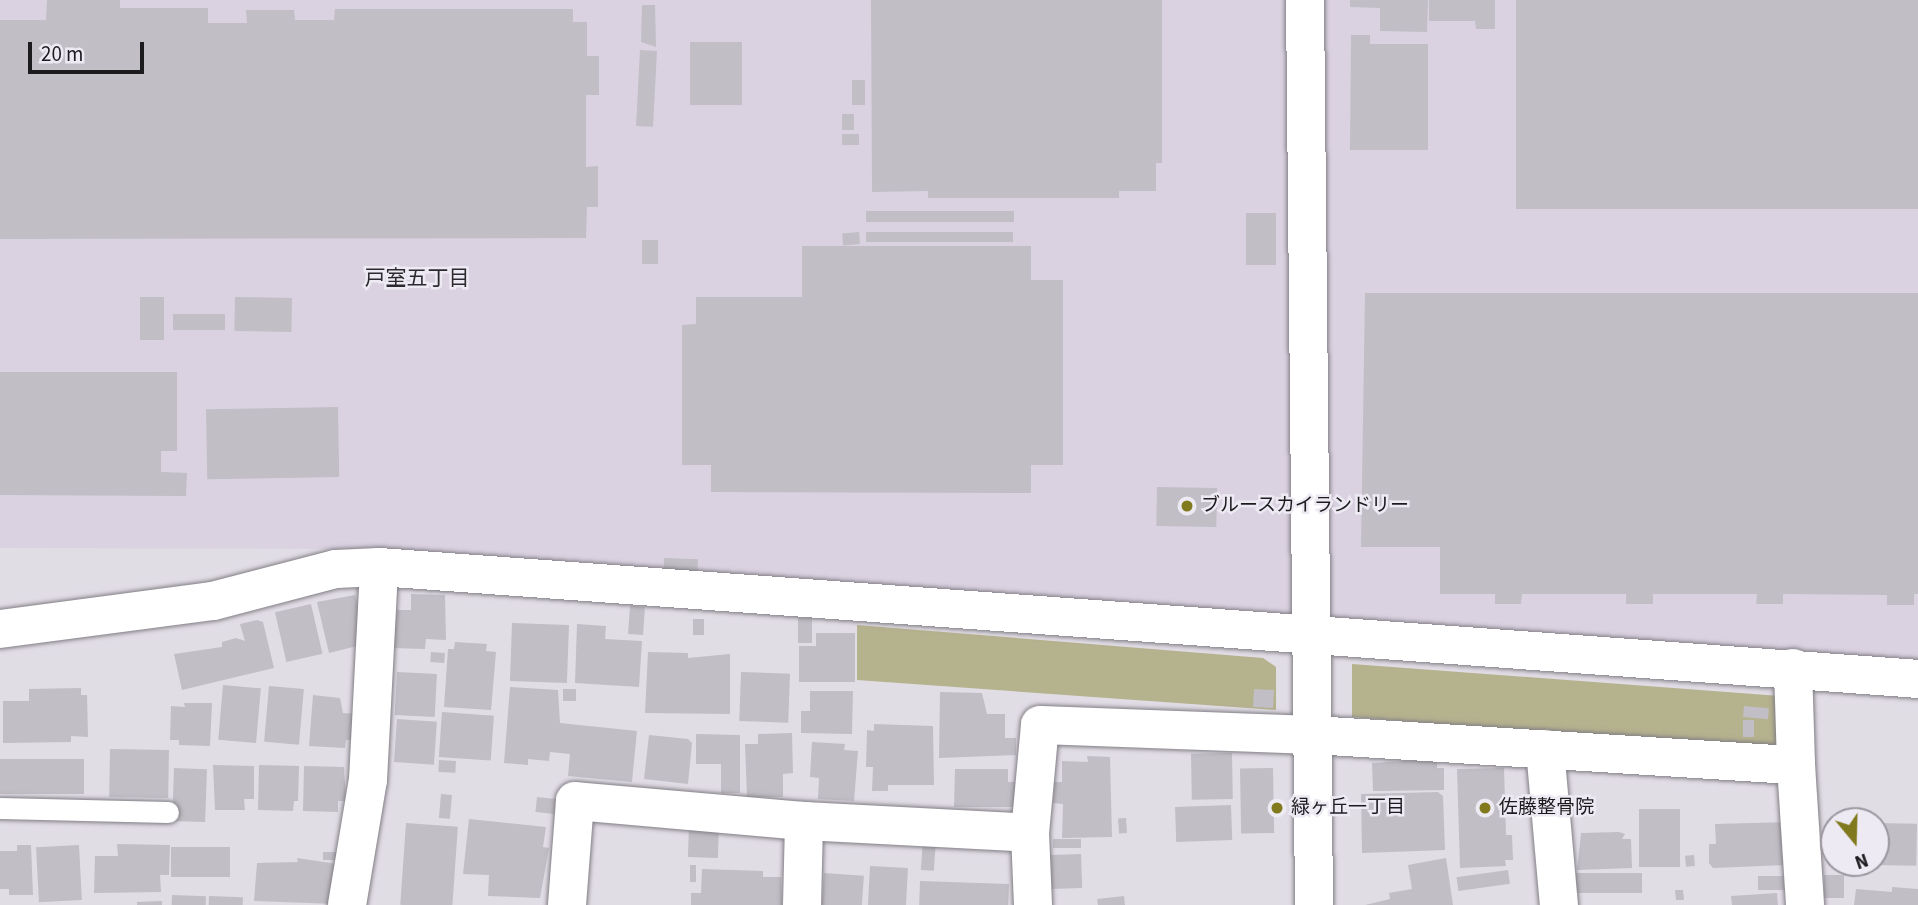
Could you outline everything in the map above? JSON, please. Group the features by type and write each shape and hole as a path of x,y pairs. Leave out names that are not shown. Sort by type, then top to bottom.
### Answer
{"street":[{"path":"1306,0 1314,905"},
{"path":"347,905 367,791 379,567"},
{"path":"0,629 213,601 335,569 379,567 1101,623 1311,632 1918,679"},
{"path":"1793,668 1805,905"},
{"path":"1033,905 1030,833 1041,725 1314,735 1796,765"},
{"path":"1545,749 1559,905"},
{"path":"567,905 575,801 804,821 1030,833"},
{"path":"802,905 804,821"}],"lane":[{"path":"0,808 168,812"}],"shaded area":[{"path":"0,0 1918,0 1918,667 378,549 0,548"},
{"path":"857,625 1263,658 1276,667 1276,710 857,680"},
{"path":"1352,664 1780,696 1786,740 1773,752 1352,717"}],"building":[{"path":"47,0 120,0 120,8 208,8 208,23 247,23 246,10 294,10 295,20 334,20 335,9 573,9 573,22 587,22 587,56 599,56 599,95 586,95 586,167 598,166 598,207 587,207 586,238 0,239 0,20 46,20"},
{"path":"871,0 1162,0 1162,163 1156,163 1156,191 1119,191 1119,198 928,198 928,191 872,192"},
{"path":"1350,0 1428,0 1427,32 1380,31 1380,8 1350,7"},
{"path":"1429,0 1495,0 1495,29 1476,29 1475,21 1429,21"},
{"path":"1516,0 1918,0 1918,209 1516,209"},
{"path":"642,5 655,5 656,47 641,42"},
{"path":"1351,35 1370,35 1370,44 1428,44 1428,150 1350,150"},
{"path":"690,42 742,42 742,105 690,105"},
{"path":"640,50 657,51 653,127 636,126"},
{"path":"852,80 865,80 865,105 852,105"},
{"path":"842,114 854,114 854,130 842,130"},
{"path":"842,134 859,134 859,145 842,145"},
{"path":"866,211 1014,211 1014,222 866,222"},
{"path":"1246,213 1276,213 1276,265 1246,265"},
{"path":"859,232 860,244 843,245 842,233"},
{"path":"866,232 1013,232 1013,242 866,242"},
{"path":"642,240 658,240 658,264 642,264"},
{"path":"802,246 1031,246 1031,280 1063,280 1063,465 1031,465 1031,493 711,492 711,465 682,465 682,325 696,324 696,297 802,297"},
{"path":"1365,293 1918,293 1918,594 1914,594 1914,605 1887,605 1887,595 1783,594 1783,604 1756,604 1757,594 1653,594 1653,604 1626,604 1626,594 1522,594 1521,604 1495,604 1495,594 1440,594 1440,547 1361,547"},
{"path":"140,297 164,297 164,340 140,340"},
{"path":"235,297 292,298 291,332 234,331"},
{"path":"173,314 225,314 225,330 173,330"},
{"path":"0,372 177,372 177,451 161,451 161,472 187,473 186,496 0,495"},
{"path":"338,407 339,477 207,479 206,409"},
{"name":"ブルースカイランドリー","path":"1157,487 1217,488 1216,527 1156,526"},
{"path":"664,558 698,559 698,571 664,570"},
{"path":"411,594 445,595 446,640 426,639 425,649 392,648 397,610 411,610"},
{"path":"355,595 361,616 361,645 329,653 317,602"},
{"path":"311,604 322,654 286,662 275,612"},
{"path":"630,606 645,607 643,635 628,634"},
{"path":"798,618 812,618 812,643 798,643"},
{"path":"693,619 704,619 704,635 693,635"},
{"path":"257,620 263,622 274,668 182,690 174,654 222,647 222,642 236,638 245,641 240,624"},
{"path":"512,623 569,625 567,683 510,681"},
{"path":"577,624 606,626 605,639 642,641 639,687 575,683"},
{"path":"816,633 855,633 855,682 799,682 799,646 816,646"},
{"path":"455,642 487,644 486,651 496,652 491,710 444,707 448,649 454,649"},
{"path":"431,652 445,653 444,663 430,662"},
{"path":"648,652 688,653 688,658 730,654 730,714 645,713"},
{"path":"397,672 437,674 435,717 395,715"},
{"path":"741,672 790,674 788,723 739,721"},
{"path":"223,685 261,688 256,743 218,740"},
{"path":"269,686 304,689 299,745 264,742"},
{"path":"510,687 558,690 560,723 637,731 632,782 568,776 570,754 550,752 549,761 528,759 528,765 504,763"},
{"path":"81,688 81,695 87,695 88,737 71,736 71,742 3,743 3,701 29,701 29,689"},
{"path":"563,689 576,689 576,701 563,701"},
{"path":"1254,689 1274,690 1273,708 1253,707"},
{"path":"810,691 853,691 852,734 801,733 801,711 810,711"},
{"path":"940,692 982,693 987,714 1005,714 1005,738 1016,738 1016,755 939,758"},
{"path":"313,695 340,698 343,713 357,714 352,740 346,740 345,748 309,746"},
{"path":"184,703 212,703 210,746 179,745 179,740 170,740 171,706 185,707"},
{"path":"1744,706 1769,708 1768,719 1743,717"},
{"path":"442,712 494,716 491,761 439,757"},
{"path":"397,719 437,722 434,765 394,762"},
{"path":"1743,720 1754,720 1754,737 1743,737"},
{"path":"874,724 933,726 934,785 888,785 888,791 872,791 873,767 866,767 867,730 874,731"},
{"path":"792,733 793,773 783,774 783,797 747,797 745,744 758,744 758,734"},
{"path":"696,734 740,735 740,793 721,793 721,764 696,764"},
{"path":"649,735 688,739 692,743 688,784 644,779"},
{"path":"812,742 845,744 844,750 858,751 854,801 818,799 819,778 810,777"},
{"path":"110,749 169,750 168,798 109,797"},
{"path":"1232,753 1233,799 1192,800 1191,754"},
{"path":"1087,756 1110,757 1112,837 1062,838 1063,804 1053,803 1054,782 1062,782 1062,761 1088,762"},
{"path":"0,759 84,759 84,794 0,794"},
{"path":"1437,759 1437,768 1444,768 1444,790 1373,791 1372,763"},
{"path":"439,760 456,761 455,773 438,772"},
{"path":"213,765 254,766 254,799 244,799 245,810 215,810"},
{"path":"259,765 299,766 298,801 294,801 293,811 258,810"},
{"path":"304,766 344,767 346,801 338,801 338,812 303,811"},
{"path":"174,768 207,769 205,822 172,821"},
{"path":"1273,768 1274,833 1241,834 1240,769"},
{"path":"1504,768 1506,835 1512,835 1513,860 1505,860 1506,866 1460,868 1457,769"},
{"path":"955,769 1008,769 1008,782 1015,782 1015,807 954,807"},
{"path":"1438,792 1443,796 1445,850 1362,853 1361,794"},
{"path":"441,794 452,795 450,819 439,818"},
{"path":"537,797 556,799 554,814 535,812"},
{"path":"1231,805 1232,840 1176,842 1175,807"},
{"path":"1639,809 1680,809 1680,867 1639,867"},
{"path":"1126,818 1127,833 1119,834 1118,819"},
{"path":"469,819 546,827 543,847 549,848 540,898 488,896 489,875 463,874"},
{"path":"1787,822 1789,865 1713,868 1709,863 1709,844 1716,844 1715,824"},
{"path":"406,823 458,827 452,905 400,905"},
{"path":"1890,823 1917,824 1916,866 1890,865"},
{"path":"689,825 719,826 718,858 688,857"},
{"path":"1581,833 1625,834 1622,839 1631,839 1632,868 1577,870"},
{"path":"923,839 936,840 934,871 921,870"},
{"path":"1053,839 1081,839 1081,848 1053,848"},
{"path":"117,844 170,845 169,875 160,875 161,892 94,893 95,856 118,856"},
{"path":"17,845 31,845 33,895 9,895 9,889 0,889 0,851 17,851"},
{"path":"79,845 82,900 39,902 36,847"},
{"path":"171,847 230,847 230,877 171,877"},
{"path":"323,852 343,852 343,860 323,860"},
{"path":"1081,854 1082,888 1051,889 1050,855"},
{"path":"1694,855 1695,866 1686,867 1685,856"},
{"path":"297,858 337,864 336,904 254,901 257,863 298,862"},
{"path":"1446,858 1453,905 1365,905 1390,899 1389,893 1412,889 1408,865"},
{"path":"690,865 696,865 696,882 690,882"},
{"path":"870,866 908,868 906,905 868,905"},
{"path":"702,869 763,871 763,877 781,877 782,905 691,905 691,893 701,893"},
{"path":"1508,870 1510,884 1458,891 1457,877"},
{"path":"824,873 864,876 862,905 822,905"},
{"path":"1576,873 1642,873 1642,893 1576,893"},
{"path":"1758,876 1791,876 1791,890 1758,890"},
{"path":"1824,877 1844,877 1844,898 1824,898"},
{"path":"920,881 1009,884 1008,905 919,905"},
{"path":"1892,887 1918,889 1918,905 1854,905 1856,889 1892,892"},
{"path":"1675,890 1683,890 1684,900 1676,900"},
{"path":"1777,893 1778,905 1732,905 1731,896"},
{"path":"172,895 206,896 206,905 172,905"},
{"path":"209,896 243,897 243,905 209,905"},
{"path":"1124,896 1125,905 1098,905 1097,899"},
{"path":"162,901 162,905 137,905 137,902"}],"place":[{"name":"ブルースカイランドリー","path":"1187,506"},
{"name":"緑ヶ丘一丁目","path":"1277,808"},
{"name":"佐藤整骨院","path":"1485,808"}],"district":[{"name":"戸室五丁目","path":"417,278"}]}
